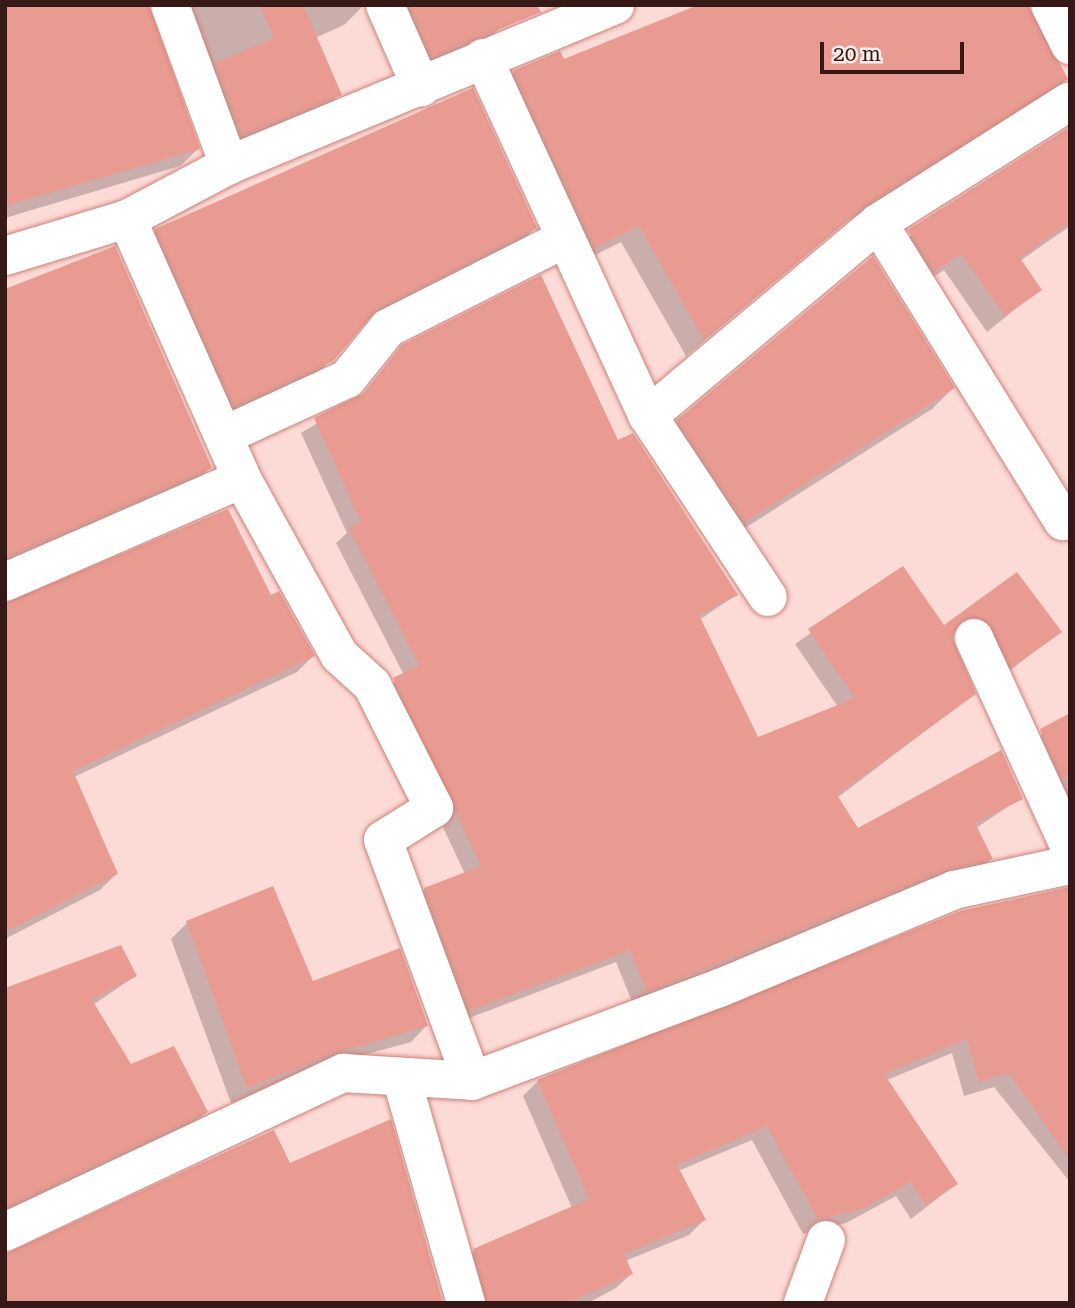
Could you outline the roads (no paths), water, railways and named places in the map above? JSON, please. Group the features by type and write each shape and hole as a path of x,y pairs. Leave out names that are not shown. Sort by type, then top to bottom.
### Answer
{"street":[{"path":"170,5 229,165"},
{"path":"385,5 421,87"},
{"path":"5,256 127,219 229,165 615,5"},
{"path":"1050,5 1070,45"},
{"path":"483,58 564,239 648,416 768,597"},
{"path":"648,416 878,223 1070,101"},
{"path":"127,219 243,479 339,655 372,685 434,808 383,840 472,1081"},
{"path":"878,223 1063,521"},
{"path":"225,435 346,379 388,328 564,239"},
{"path":"5,582 243,479"},
{"path":"974,638 1070,848"},
{"path":"5,1232 343,1073 402,1080 472,1081 720,988 954,890 1070,866"},
{"path":"402,1080 464,1302"},
{"path":"803,1303 826,1240"}]}
